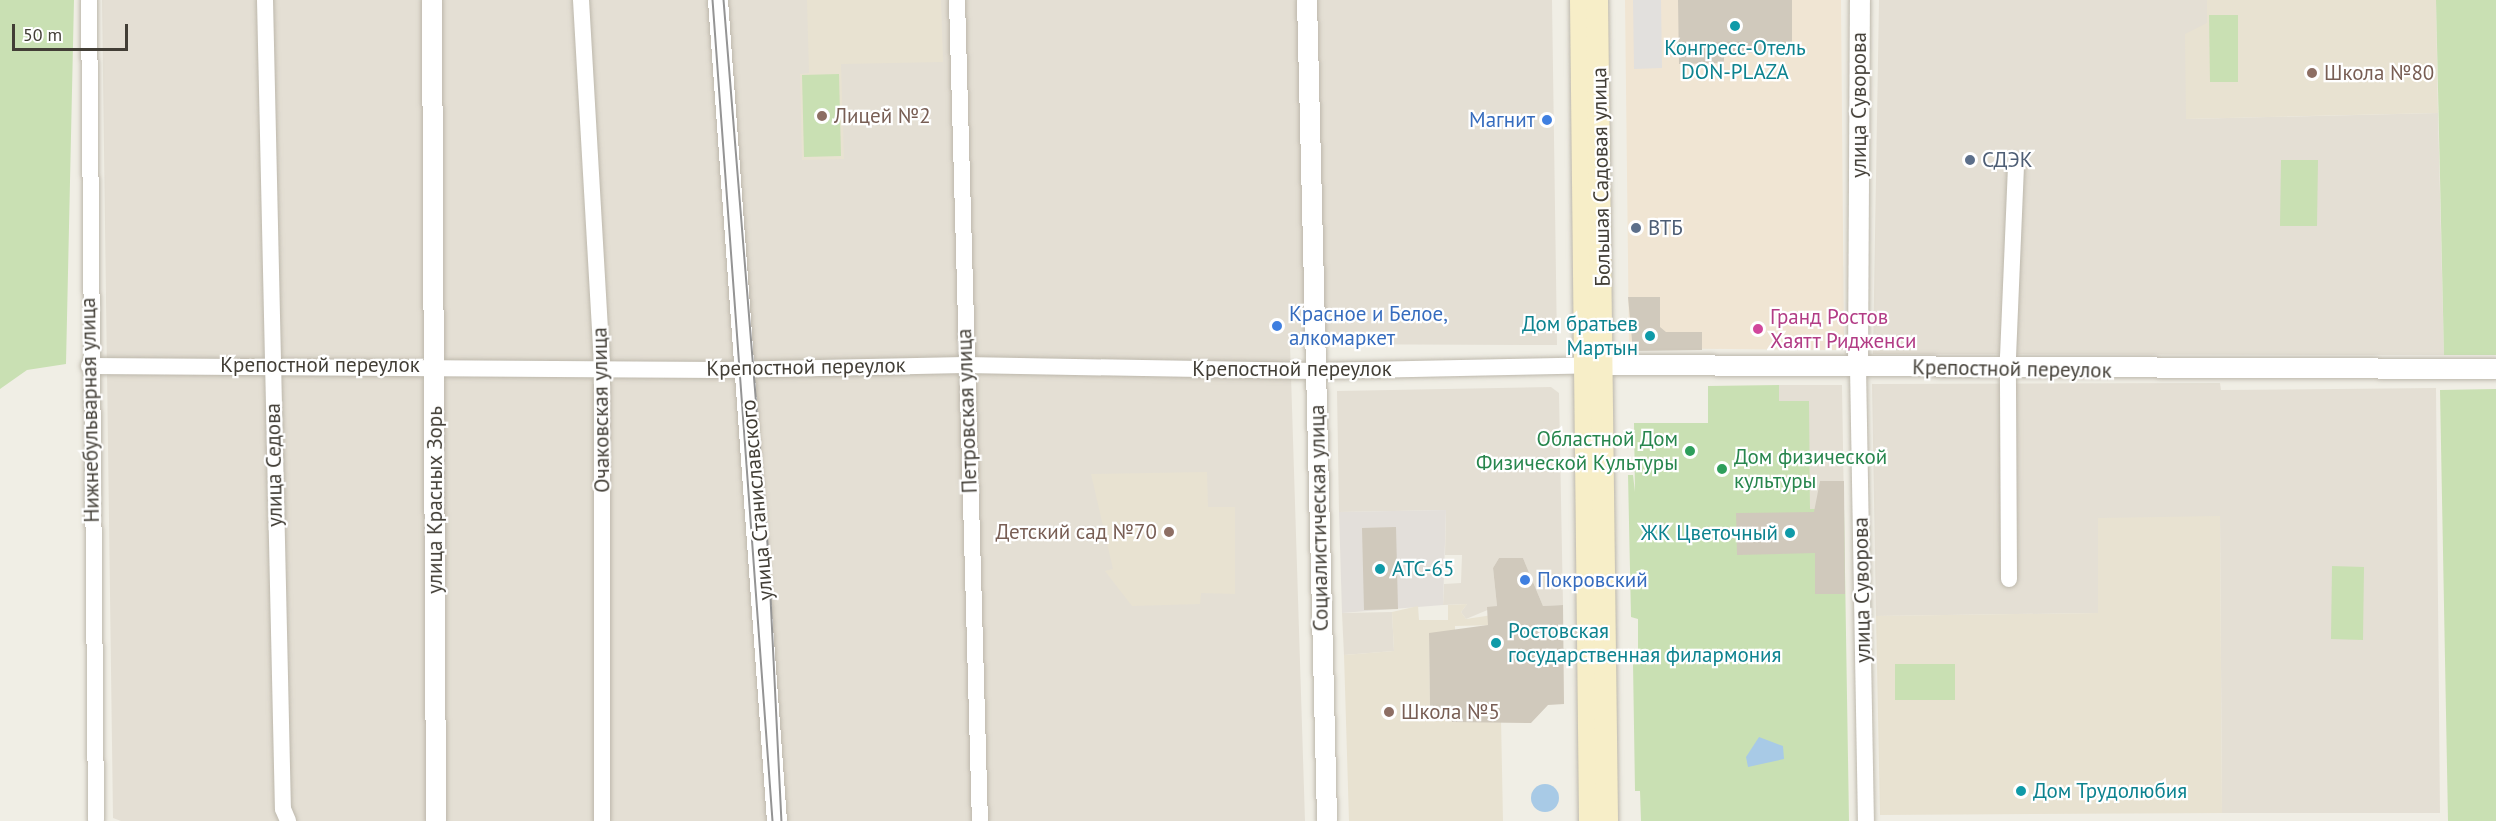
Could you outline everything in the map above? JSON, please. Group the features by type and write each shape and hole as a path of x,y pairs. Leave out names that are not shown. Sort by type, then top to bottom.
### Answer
{"main road":[{"name":"Большая Садовая улица","path":"1581,0 1595,365 1607,821"},
{"name":"Большая Садовая улица","path":"1590,821 1598,0"}],"street":[{"name":"Нижнебульварная улица","path":"89,0 88,366 96,820"},
{"name":"улица Седова","path":"265,0 271,365 283,809 288,821"},
{"name":"улица Красных Зорь","path":"432,0 436,821"},
{"name":"Очаковская улица","path":"581,0 602,366 602,821"},
{"name":"улица Станиславского","path":"718,0 747,370 777,821"},
{"name":"Петровская улица","path":"957,0 965,365 980,821"},
{"name":"Социалистическая улица","path":"1307,0 1327,821"},
{"name":"улица Суворова","path":"1860,0 1858,366 1866,821"},
{"path":"2009,579 2008,369 2016,163"},
{"name":"Крепостной переулок","path":"88,366 602,366 747,370 965,365 1316,371 1595,365 2008,369 2496,369"}],"shaded area":[{"path":"102,0 1552,0 1557,345 1290,344 1305,821 121,821 113,818"},
{"name":"Лицей №2","path":"807,0 941,0 943,62 841,64 844,159 802,160 800,74 809,73"},
{"path":"1625,0 1841,0 1844,350 1629,348"},
{"path":"1633,0 1661,0 1662,68 1634,69"},
{"path":"1879,0 2207,0 2207,23 2187,119 2438,113 2444,355 1873,354"},
{"name":"Школа №80","path":"2207,0 2436,0 2438,113 2186,119 2185,34 2207,23"},
{"path":"2220,383 2221,390 2436,388 2440,813 2222,813 2220,516 2098,613 1876,616 1872,384"},
{"path":"1779,385 1842,385 1844,508 1810,509 1808,401 1779,401"},
{"path":"1551,387 1559,393 1563,605 1543,606 1523,558 1499,558 1493,568 1497,606 1466,619 1461,612 1467,604 1443,605 1444,584 1461,583 1462,555 1445,555 1446,510 1339,512 1337,391"},
{"name":"Детский сад №70","path":"1207,472 1208,507 1235,507 1235,594 1201,593 1200,604 1132,606 1105,571 1113,569 1091,474"},
{"path":"1446,510 1443,605 1342,613 1339,512"},
{"path":"2220,516 2222,813 1880,815 1876,616 2098,613 2098,518"},
{"name":"Школа №5","path":"1467,604 1461,612 1466,619 1499,614 1499,625 1455,626 1455,633 1429,633 1430,708 1437,717 1452,716 1452,722 1501,718 1503,821 1349,821 1344,655 1394,651 1392,612 1418,606 1419,620 1448,620 1448,605"},
{"path":"1392,612 1394,651 1344,655 1342,613"}],"green space":[{"path":"0,0 74,0 66,364 27,370 0,389"},
{"path":"2436,0 2496,0 2496,355 2444,355"},
{"path":"2209,15 2238,15 2238,82 2210,82"},
{"path":"839,74 841,156 804,157 802,75"},
{"path":"2281,160 2318,160 2317,226 2280,226"},
{"path":"1779,385 1779,401 1809,401 1810,509 1844,508 1849,821 1641,821 1640,791 1635,791 1633,663 1638,663 1638,619 1631,617 1628,475 1633,475 1635,492 1634,423 1708,423 1708,386"},
{"path":"2496,389 2496,821 2448,821 2440,390"},
{"path":"2332,566 2364,567 2363,640 2331,639"},
{"path":"1895,664 1955,664 1955,700 1895,700"}],"water":[{"path":"1759,737 1783,746 1784,759 1748,767 1746,757"},
{"path":"1545,784 1555,788 1559,798 1555,808 1545,812 1535,808 1531,798 1535,788"}],"building":[{"name":"Конгресс-Отель DON-PLAZA","path":"1678,0 1792,0 1792,52 1724,53 1724,63 1679,64"},
{"path":"1628,297 1660,297 1660,327 1666,332 1702,332 1702,350 1633,351"},
{"name":"ЖК Цветочный","path":"1820,481 1844,481 1845,594 1815,594 1815,553 1737,555 1736,513 1814,512"},
{"name":"АТС-65","path":"1396,527 1398,609 1364,610 1362,528"},
{"name":"Ростовская государственная филармония","path":"1499,558 1523,558 1543,606 1563,605 1564,704 1548,705 1531,723 1452,722 1452,716 1437,717 1430,708 1429,633 1488,625 1487,607 1497,606 1493,568"}],"tram line":[{"path":"713,0 773,821"},
{"path":"724,0 769,557 782,821"}],"place":[{"name":"Конгресс-Отель DON-PLAZA","path":"1735,26"},
{"name":"Школа №80","path":"2312,73"},
{"name":"Лицей №2","path":"822,116"},
{"name":"Магнит","path":"1547,120"},
{"name":"СДЭК","path":"1970,160"},
{"name":"ВТБ","path":"1636,228"},
{"name":"Красное и Белое, алкомаркет","path":"1277,326"},
{"name":"Гранд Ростов Хаятт Ридженси","path":"1758,329"},
{"name":"Дом братьев Мартын","path":"1650,336"},
{"name":"Областной Дом Физической Культуры","path":"1690,451"},
{"name":"Дом физической культуры","path":"1722,469"},
{"name":"Детский сад №70","path":"1169,532"},
{"name":"ЖК Цветочный","path":"1790,533"},
{"name":"АТС-65","path":"1380,569"},
{"name":"Покровский","path":"1525,580"},
{"name":"Ростовская государственная филармония","path":"1496,643"},
{"name":"Школа №5","path":"1389,712"},
{"name":"Дом Трудолюбия","path":"2021,791"}]}
